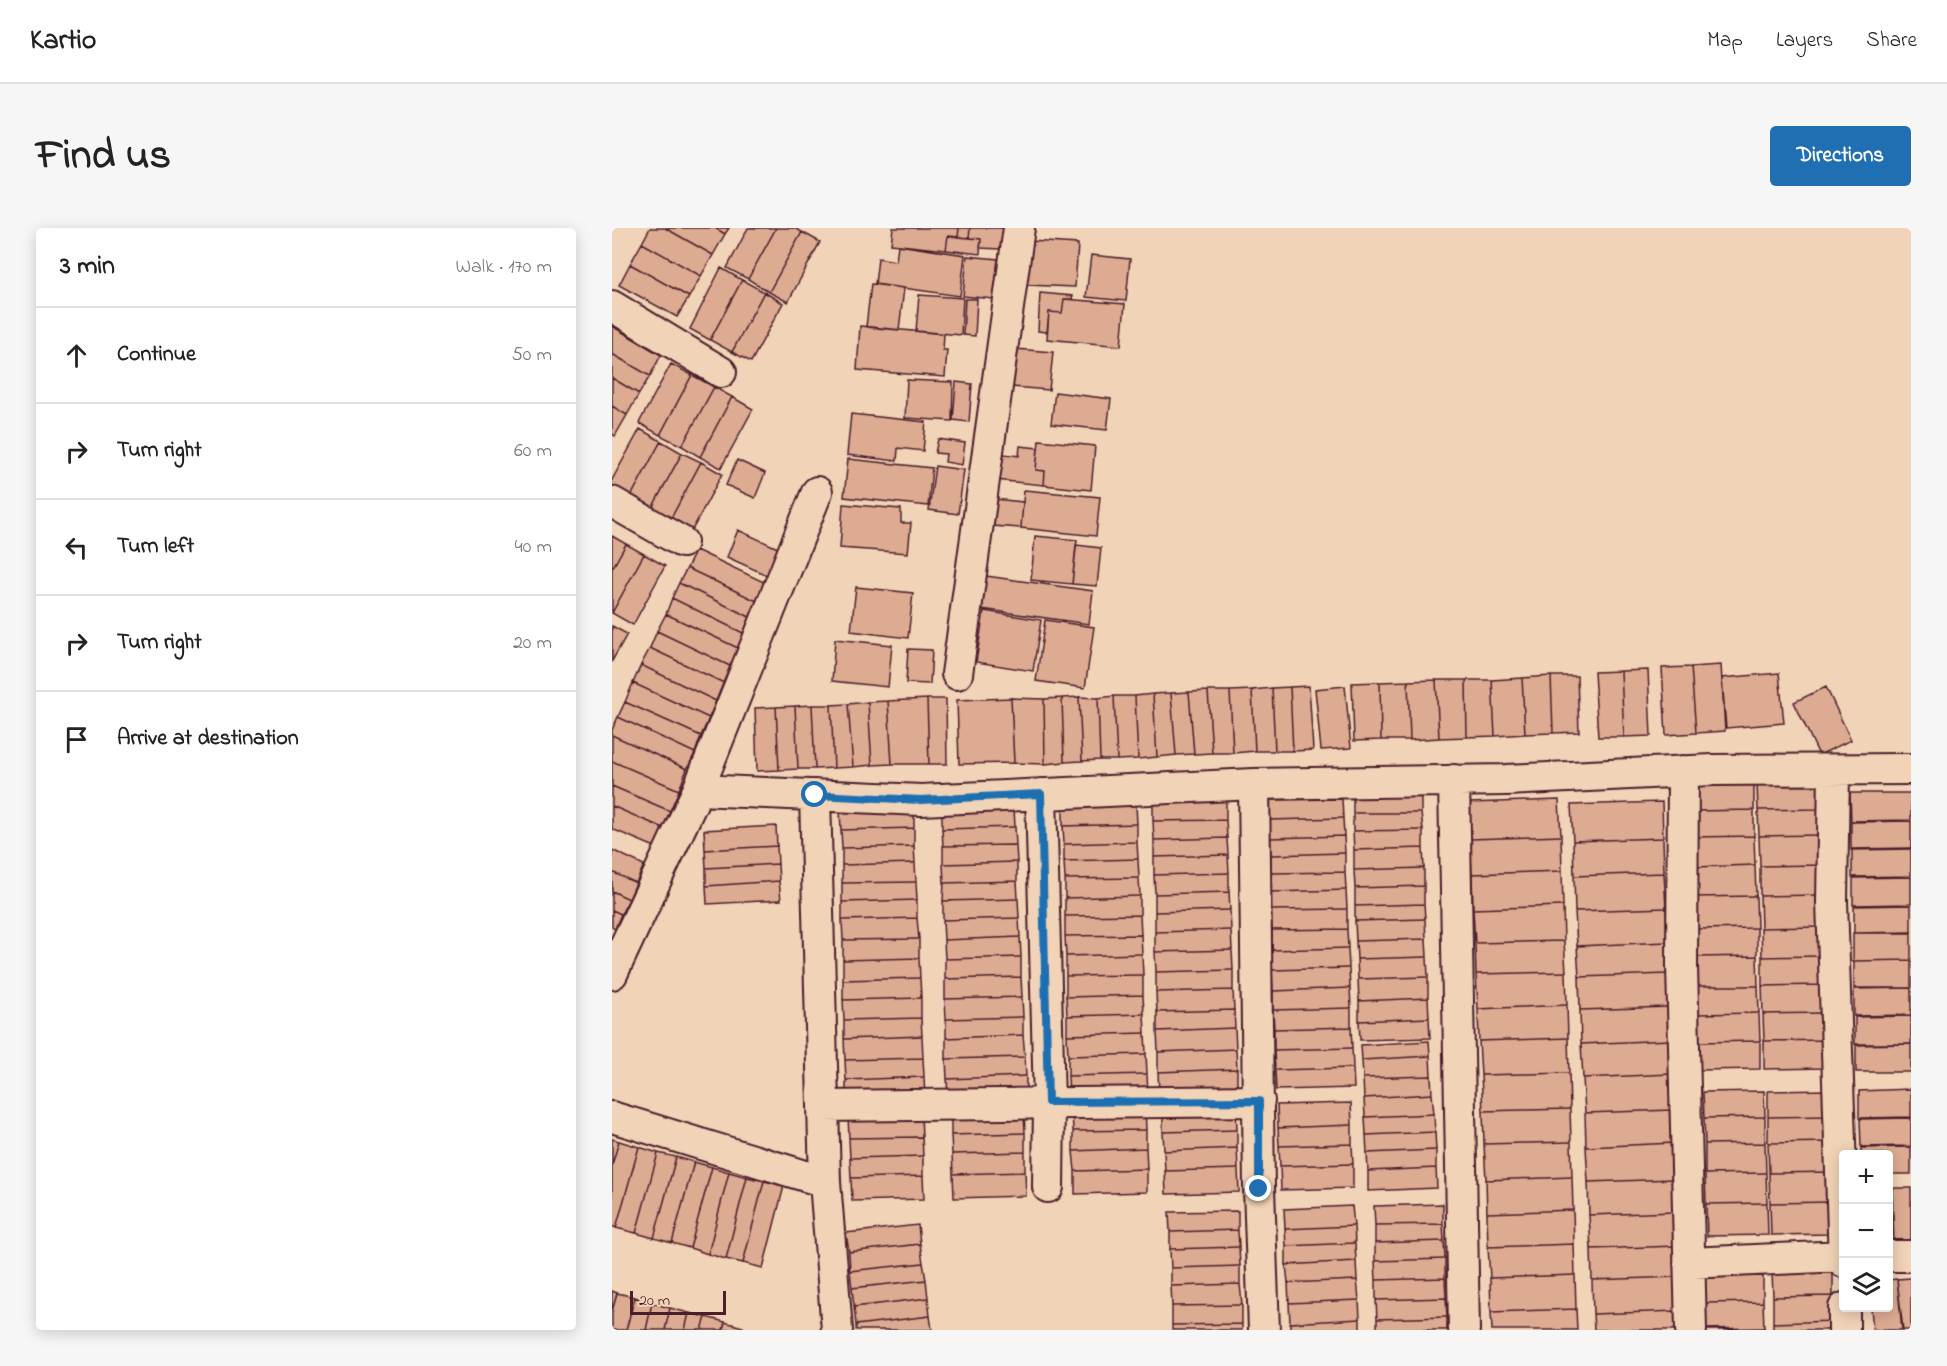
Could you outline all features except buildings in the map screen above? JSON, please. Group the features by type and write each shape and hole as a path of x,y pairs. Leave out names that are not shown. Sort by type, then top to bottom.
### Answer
{"street":[{"path":"957,674 1019,228"},
{"path":"612,306 721,372"},
{"path":"612,974 699,790 817,492"},
{"path":"612,502 682,542"},
{"path":"699,790 921,800 1254,784 1506,780 1683,771 1911,769"},
{"path":"1834,770 1832,901 1842,1204"},
{"path":"1683,771 1682,966 1691,1330"},
{"path":"1454,780 1464,1330"},
{"path":"1254,784 1259,1189 1264,1330"},
{"path":"1041,794 1048,1187"},
{"path":"815,795 825,1182 837,1330"},
{"path":"823,1106 1259,1101"},
{"path":"612,1117 825,1182"},
{"path":"1689,1263 1839,1256"},
{"path":"1893,1256 1911,1256"},
{"path":"1844,1312 1844,1330"}],"route":[{"path":"815,795 921,800 1041,794 1048,1102 1259,1101 1259,1189"}]}
